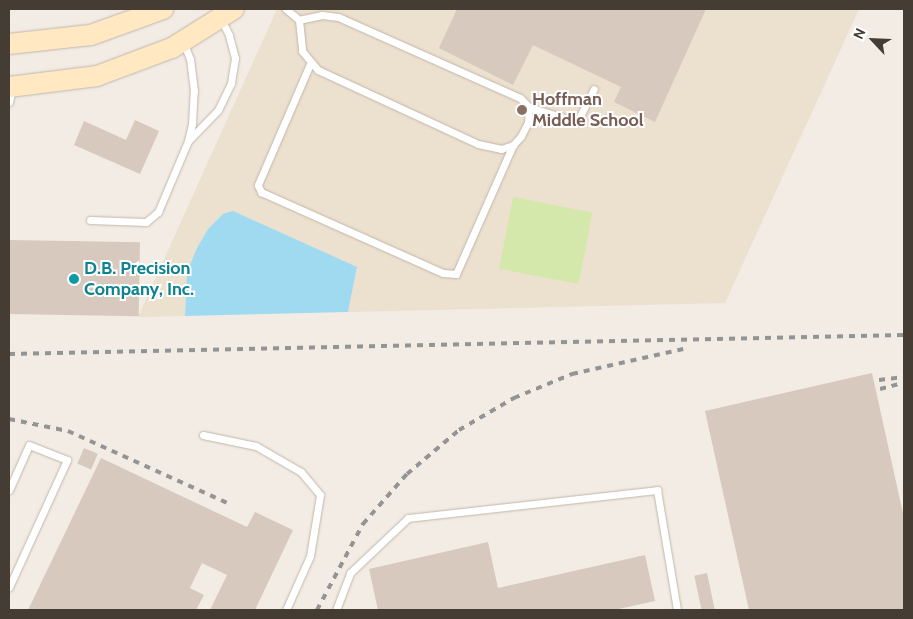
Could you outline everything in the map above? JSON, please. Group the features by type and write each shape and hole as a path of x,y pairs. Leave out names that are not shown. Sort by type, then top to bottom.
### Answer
{"street":[{"path":"9,44 90,35 163,9"},
{"path":"10,92 97,76 183,41 227,13"}],"lane":[{"path":"286,9 299,20 302,51 310,64 478,144 501,149 513,145"},
{"path":"188,141 218,110 231,84 235,58 229,34 227,13"},
{"path":"299,20 322,15 338,17 520,98 530,107 577,122 594,89"},
{"path":"90,220 146,222 158,212 188,141 194,91 190,59 183,41"},
{"path":"310,64 258,185 261,192 442,273 456,274 513,145 528,122 530,107"},
{"path":"203,435 256,446 301,472 320,495 310,556 286,610"},
{"path":"9,490 29,445 67,460 9,587"},
{"path":"336,610 350,573 408,518 657,490 677,610"}],"shaded area":[{"name":"Hoffman Middle School","path":"277,9 859,9 725,303 348,312 357,267 223,214 208,229 187,272 185,316 138,317"}],"green space":[{"path":"513,197 593,212 579,284 499,269"}],"water":[{"path":"233,211 357,267 348,312 185,316 187,272 197,248 208,229 223,214"}],"building":[{"path":"457,9 706,9 655,122 614,102 621,87 533,45 513,85 439,48"},
{"path":"135,120 159,131 140,174 74,145 84,121 126,140"},
{"name":"D.B. Precision Company, Inc.","path":"9,240 140,242 139,316 9,314"},
{"path":"872,373 904,518 904,610 749,610 705,411"},
{"path":"84,448 98,454 91,470 77,464"},
{"path":"101,458 247,527 255,512 293,530 255,610 210,610 227,575 202,563 190,588 204,595 196,610 28,610"},
{"path":"488,542 498,588 645,555 655,601 614,610 378,610 369,569"},
{"path":"707,573 715,610 702,610 694,576"}],"railway":[{"path":"9,354 904,335"},
{"path":"317,610 363,524 407,474 459,430 514,398 572,374 683,349"},
{"path":"879,380 904,377"},
{"path":"880,389 899,384"},
{"path":"9,419 68,431 232,505"}],"place":[{"name":"Hoffman Middle School","path":"522,110"},
{"name":"D.B. Precision Company, Inc.","path":"74,279"}]}
